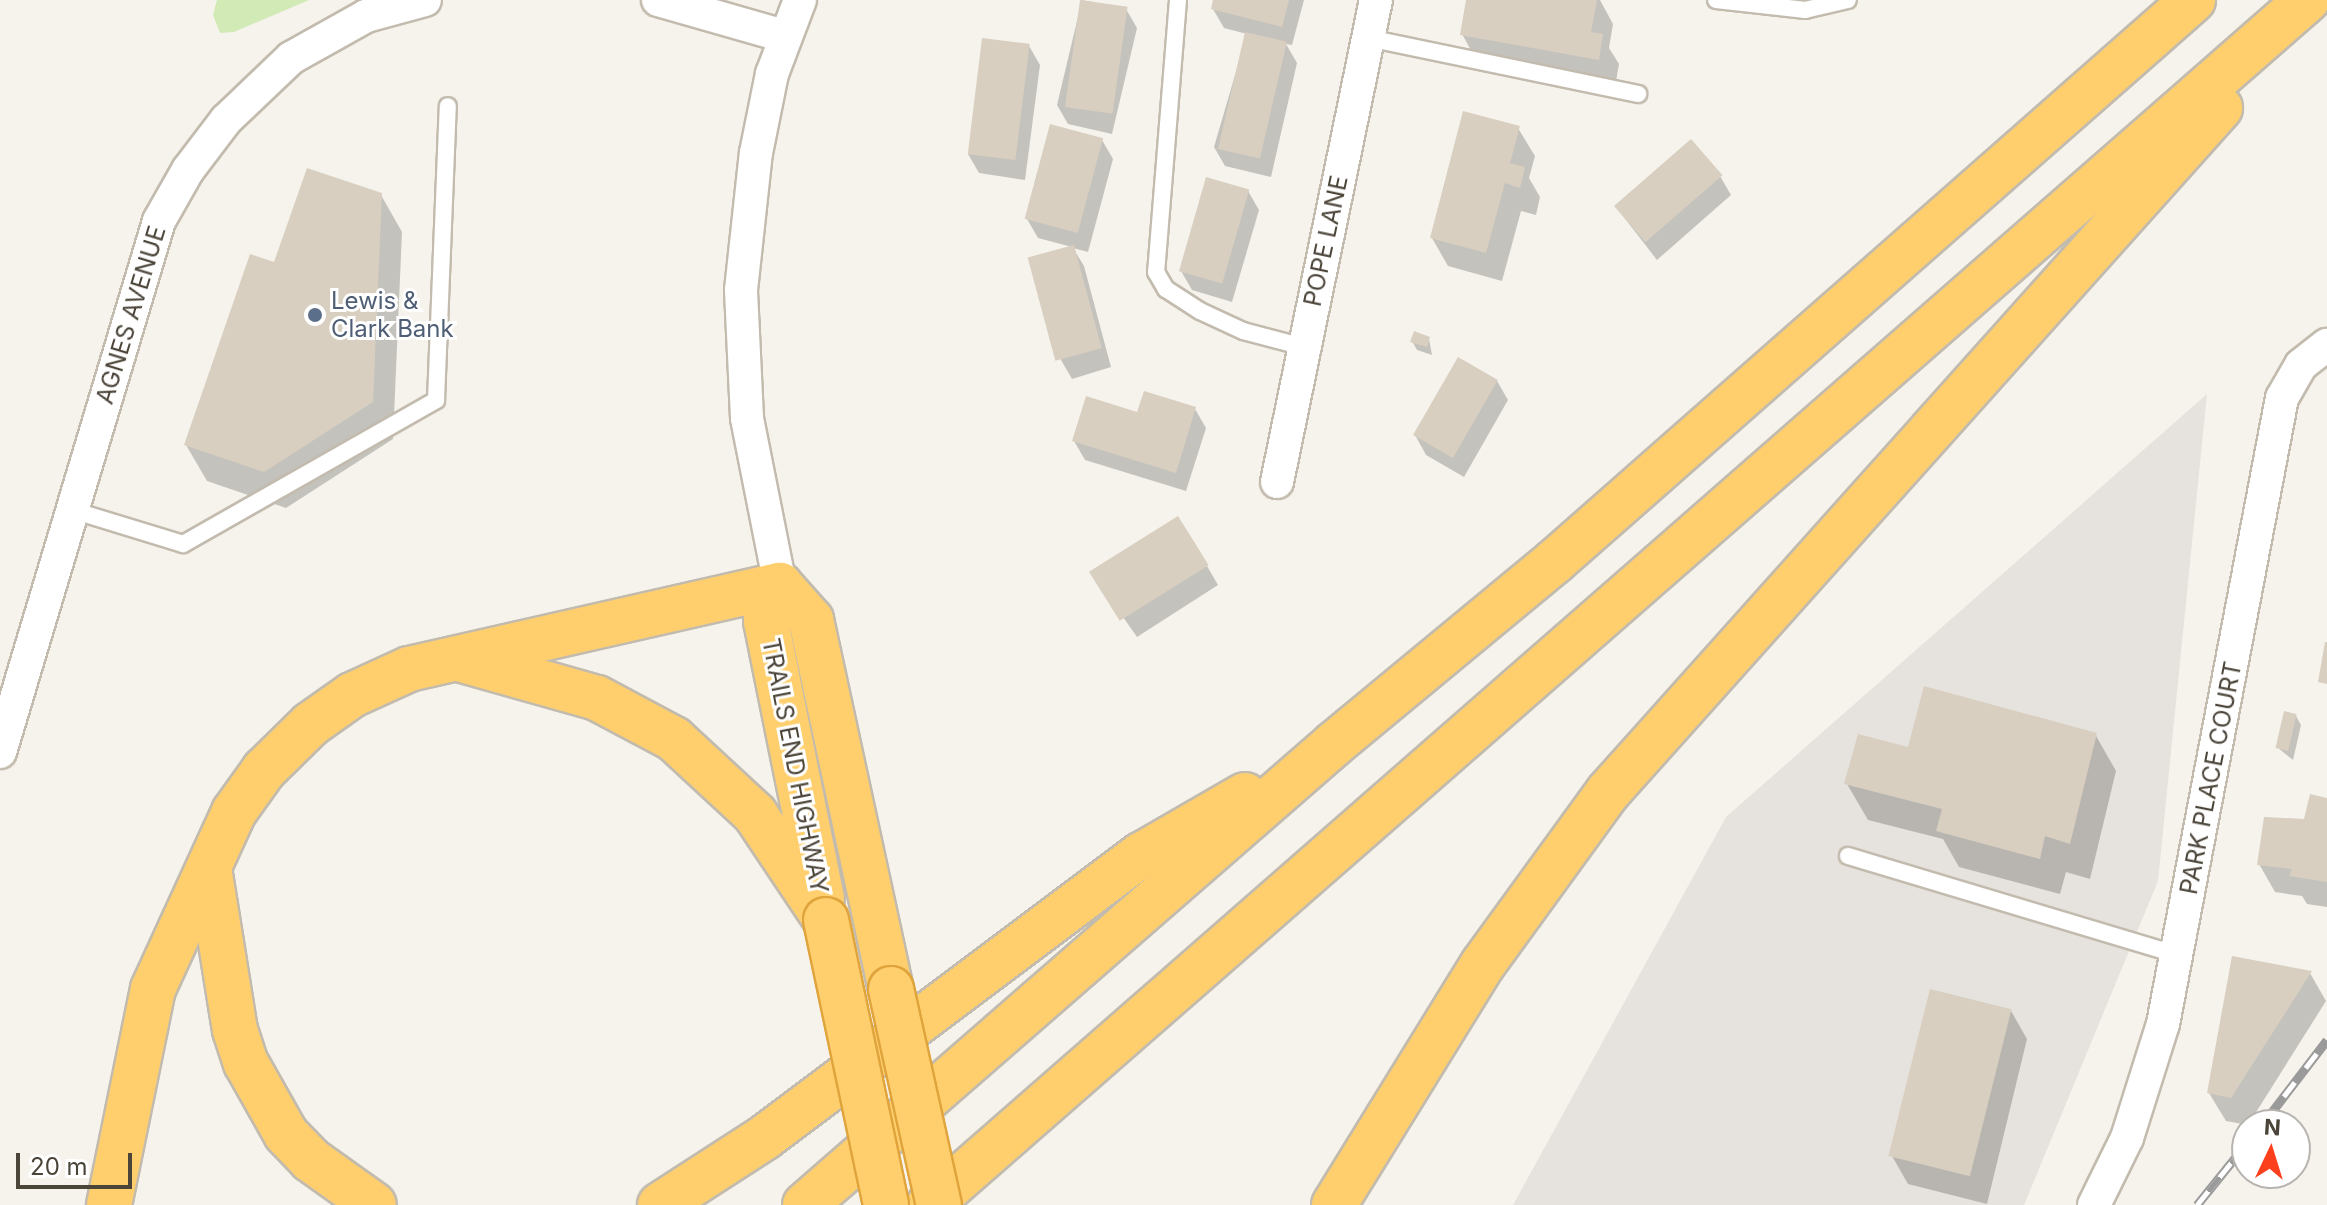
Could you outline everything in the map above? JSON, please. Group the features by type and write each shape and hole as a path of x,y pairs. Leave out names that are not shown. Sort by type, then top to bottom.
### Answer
{"highway":[{"path":"805,1205 1334,744 1554,562 2193,0"},
{"path":"929,1205 2307,0"},
{"path":"1334,1205 1483,964 1608,792 2318,0"},
{"path":"109,1205 153,989 234,812 264,770 311,724 352,695 409,669 780,585"},
{"name":"TRAILS END HIGHWAY","path":"886,1205 766,621 780,585 811,620 939,1205"},
{"path":"456,658 597,698 674,739 755,814 826,920"},
{"path":"660,1205 765,1137 1141,855 1334,744"},
{"path":"209,868 235,1030 246,1063 286,1134 311,1160 374,1205"}],"street":[{"name":"AGNES AVENUE","path":"0,752 159,221 188,170 247,96 291,58 366,16 425,0"},
{"path":"658,0 784,36"},
{"path":"780,585 747,418 741,290 749,190 784,36 800,0"},
{"name":"POPE LANE","path":"1277,482 1376,0"},
{"name":"PARK PLACE COURT","path":"2094,1205 2149,1077 2178,955 2282,398 2321,348"}],"lane":[{"path":"1178,0 1156,272 1166,289 1200,311 1243,331 1304,347"},
{"path":"1716,0 1805,10 1848,0"},
{"path":"1368,38 1638,94"},
{"path":"72,510 183,544 436,400 448,106"},
{"path":"1848,856 2178,955"}],"shaded area":[{"path":"2207,394 2158,881 2024,1205 1513,1205 1726,817"}],"green space":[{"path":"217,0 309,0 234,32 220,33 213,15"}],"building":[{"path":"1080,0 1128,7 1113,114 1065,107"},
{"path":"1213,0 1289,0 1282,27 1211,9"},
{"path":"1466,0 1597,0 1591,32 1603,34 1599,60 1460,35"},
{"path":"1245,32 1287,42 1260,159 1218,149"},
{"path":"982,38 1030,44 1015,160 968,154"},
{"path":"1463,111 1520,126 1510,163 1525,167 1520,188 1505,183 1486,253 1430,238"},
{"path":"1050,124 1103,138 1078,233 1025,219"},
{"path":"1691,139 1722,175 1646,242 1614,206"},
{"path":"307,168 382,193 373,402 264,472 184,445 250,254 274,262"},
{"path":"1206,177 1249,189 1222,284 1179,271"},
{"path":"1074,245 1102,348 1055,361 1028,257"},
{"path":"1414,331 1430,337 1427,347 1410,342"},
{"path":"1458,357 1498,380 1453,458 1413,435"},
{"path":"1144,391 1196,407 1176,473 1072,441 1086,396 1137,412"},
{"path":"1178,516 1209,565 1120,621 1089,572"},
{"path":"2327,642 2327,684 2318,682"},
{"path":"1924,686 2097,733 2070,844 2045,836 2040,859 1936,831 1942,809 1844,784 1858,734 1908,747"},
{"path":"2284,711 2297,714 2288,751 2275,748"},
{"path":"2310,794 2327,798 2327,882 2289,876 2292,869 2257,865 2264,817 2304,819"},
{"path":"2232,956 2312,971 2231,1098 2207,1093"},
{"path":"1930,989 2012,1009 1970,1176 1888,1156"}],"railway":[{"path":"2274,1109 2327,1040"},
{"path":"2197,1205 2231,1163"}],"place":[{"name":"Lewis & Clark Bank","path":"315,315"}]}
